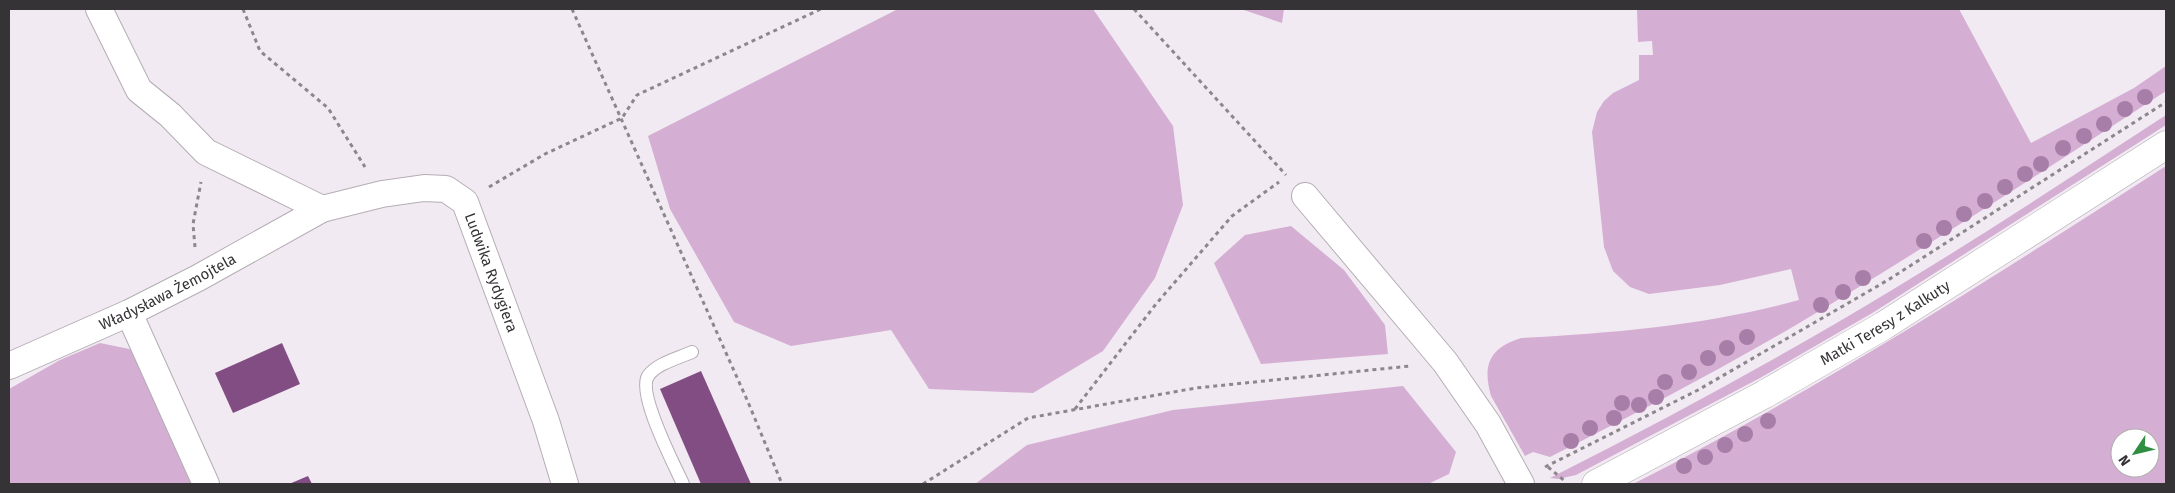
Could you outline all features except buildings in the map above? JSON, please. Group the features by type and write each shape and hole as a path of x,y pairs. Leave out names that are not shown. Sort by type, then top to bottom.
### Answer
{"street":[{"path":"99,9 139,90 170,115 206,152 322,209"},
{"name":"Matki Teresy z Kalkuty","path":"1596,484 1766,394 1883,326 2166,145"},
{"name":"Ludwika Rydygiera","path":"322,209 382,194 424,188 446,189 464,202 546,421 565,484"},
{"path":"1305,196 1446,362 1488,424 1521,484"},
{"name":"Władysława Żemojtela","path":"9,366 129,313 198,278 322,209"},
{"path":"129,313 206,484"}],"lane":[{"path":"683,484 650,409 644,388 648,376 660,366 692,352"}],"path":[{"path":"243,9 260,51 328,108 382,194"},
{"path":"572,9 622,118 782,484"},
{"path":"464,202 545,154 622,118 637,95 821,9"},
{"path":"1075,410 1156,304 1232,216 1286,176 1134,9"},
{"path":"1541,468 1548,467 1698,390 1880,285 2166,102"},
{"path":"198,278 193,224 206,152"},
{"path":"923,484 1028,418 1196,388 1446,362"},
{"path":"1548,467 1568,484"}],"shaded area":[{"path":"898,9 1093,9 1173,126 1183,205 1155,278 1103,351 1033,393 929,389 891,330 791,346 734,322 670,209 648,136"},
{"path":"1241,9 1284,9 1282,23"},
{"path":"1637,9 1959,9 2031,143 2134,88 2166,66 2166,91 1936,239 1766,342 1674,393 1550,457 1533,452 1525,456 1491,396 1488,385 1488,366 1491,359 1496,352 1510,342 1521,338 1627,330 1696,322 1765,309 1799,300 1791,269 1720,285 1649,294 1630,287 1613,271 1604,247 1592,132 1597,112 1604,101 1613,93 1639,80 1639,55 1653,55 1652,41 1638,42"},
{"path":"2166,115 2166,125 1874,312 1760,378 1576,475 1558,479 1550,478 1723,387 1850,315 2030,204"},
{"path":"2166,166 2166,484 1633,484 1702,448 1837,372 1970,291"},
{"path":"1291,226 1344,270 1385,325 1388,354 1261,364 1214,263 1245,235"},
{"path":"100,343 134,350 196,484 9,484 9,389 60,360"},
{"path":"1403,386 1456,452 1449,474 1428,484 975,484 1027,445 1173,410"}]}
